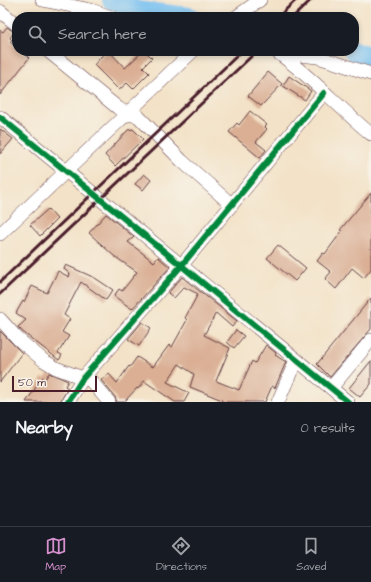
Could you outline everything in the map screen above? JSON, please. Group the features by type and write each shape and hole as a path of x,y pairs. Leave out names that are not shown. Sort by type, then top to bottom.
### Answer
{"street":[{"path":"42,0 97,12"},
{"path":"243,12 256,3"},
{"path":"0,11 12,21"},
{"path":"54,56 118,108 127,114 138,116 182,161 232,205"},
{"path":"0,234 188,56"},
{"path":"280,56 295,65 324,93 371,134"},
{"path":"309,56 318,57 371,74"},
{"path":"68,402 83,378 181,266 324,93"},
{"path":"0,118 348,402"},
{"path":"0,319 18,339 43,360 56,368 90,381 109,402"},
{"path":"332,388 371,340"},
{"path":"278,402 296,360"}],"building":[{"path":"7,27 12,31 10,38 12,40 10,42 12,44 12,56 27,56 29,58 0,95 0,30 3,32"},
{"path":"102,56 114,56 125,68 138,56 150,56 152,58 143,67 149,73 133,89 127,83 119,90 94,65"},
{"path":"268,72 282,84 261,106 248,96"},
{"path":"289,76 311,91 305,100 283,86"},
{"path":"250,111 267,125 265,127 267,129 256,142 266,150 260,158 229,132 237,123 239,125"},
{"path":"0,129 13,139 0,154"},
{"path":"133,129 143,139 115,166 105,155 128,130"},
{"path":"144,174 151,180 143,190 135,184"},
{"path":"371,193 371,269 364,278 352,268 336,289 325,279 331,272 317,261 323,253 325,254 342,231 340,230"},
{"path":"48,209 57,219 40,236 30,225"},
{"path":"106,214 134,237 128,242 154,262 158,257 170,267 132,309 114,296 119,289 122,291 137,272 114,256 89,233"},
{"path":"278,245 306,268 295,281 267,258"},
{"path":"66,265 95,278 113,290 106,300 81,282 64,315 70,319 62,332 69,336 58,353 62,355 59,360 18,327 26,320 16,313 23,301 24,302 32,286 47,293 58,271 69,277 70,274 64,269"},
{"path":"182,277 237,321 232,327 216,313 204,335 230,348 216,381 239,390 252,361 255,363 266,345 276,353 275,355 286,362 275,388 272,386 265,402 221,402 222,400 190,387 194,374 179,364 167,382 189,393 184,402 175,402 144,381 124,402 117,402 115,397 101,380 109,374 117,383 137,357 153,367 169,345 172,347 187,320 185,318 198,294 184,287 174,298 168,293"},
{"path":"371,298 371,329 330,377 317,364"},
{"path":"142,322 151,328 139,346 128,339"},
{"path":"236,330 244,336 234,348 227,342"},
{"path":"0,331 22,353 0,382"},
{"path":"371,361 371,384 360,397 349,388"},
{"path":"49,373 68,381 65,386 68,388 60,402 26,402 43,377 45,379"}],"waterway":[{"path":"112,0 138,11 147,12"},
{"path":"359,53 371,57"}],"railway":[{"path":"283,12 296,0"},
{"path":"298,12 311,0"},
{"path":"0,282 237,56"},
{"path":"0,294 252,56"}],"cycle path":[{"path":"68,402 83,378 181,266 324,93"},
{"path":"0,117 348,402"}]}
